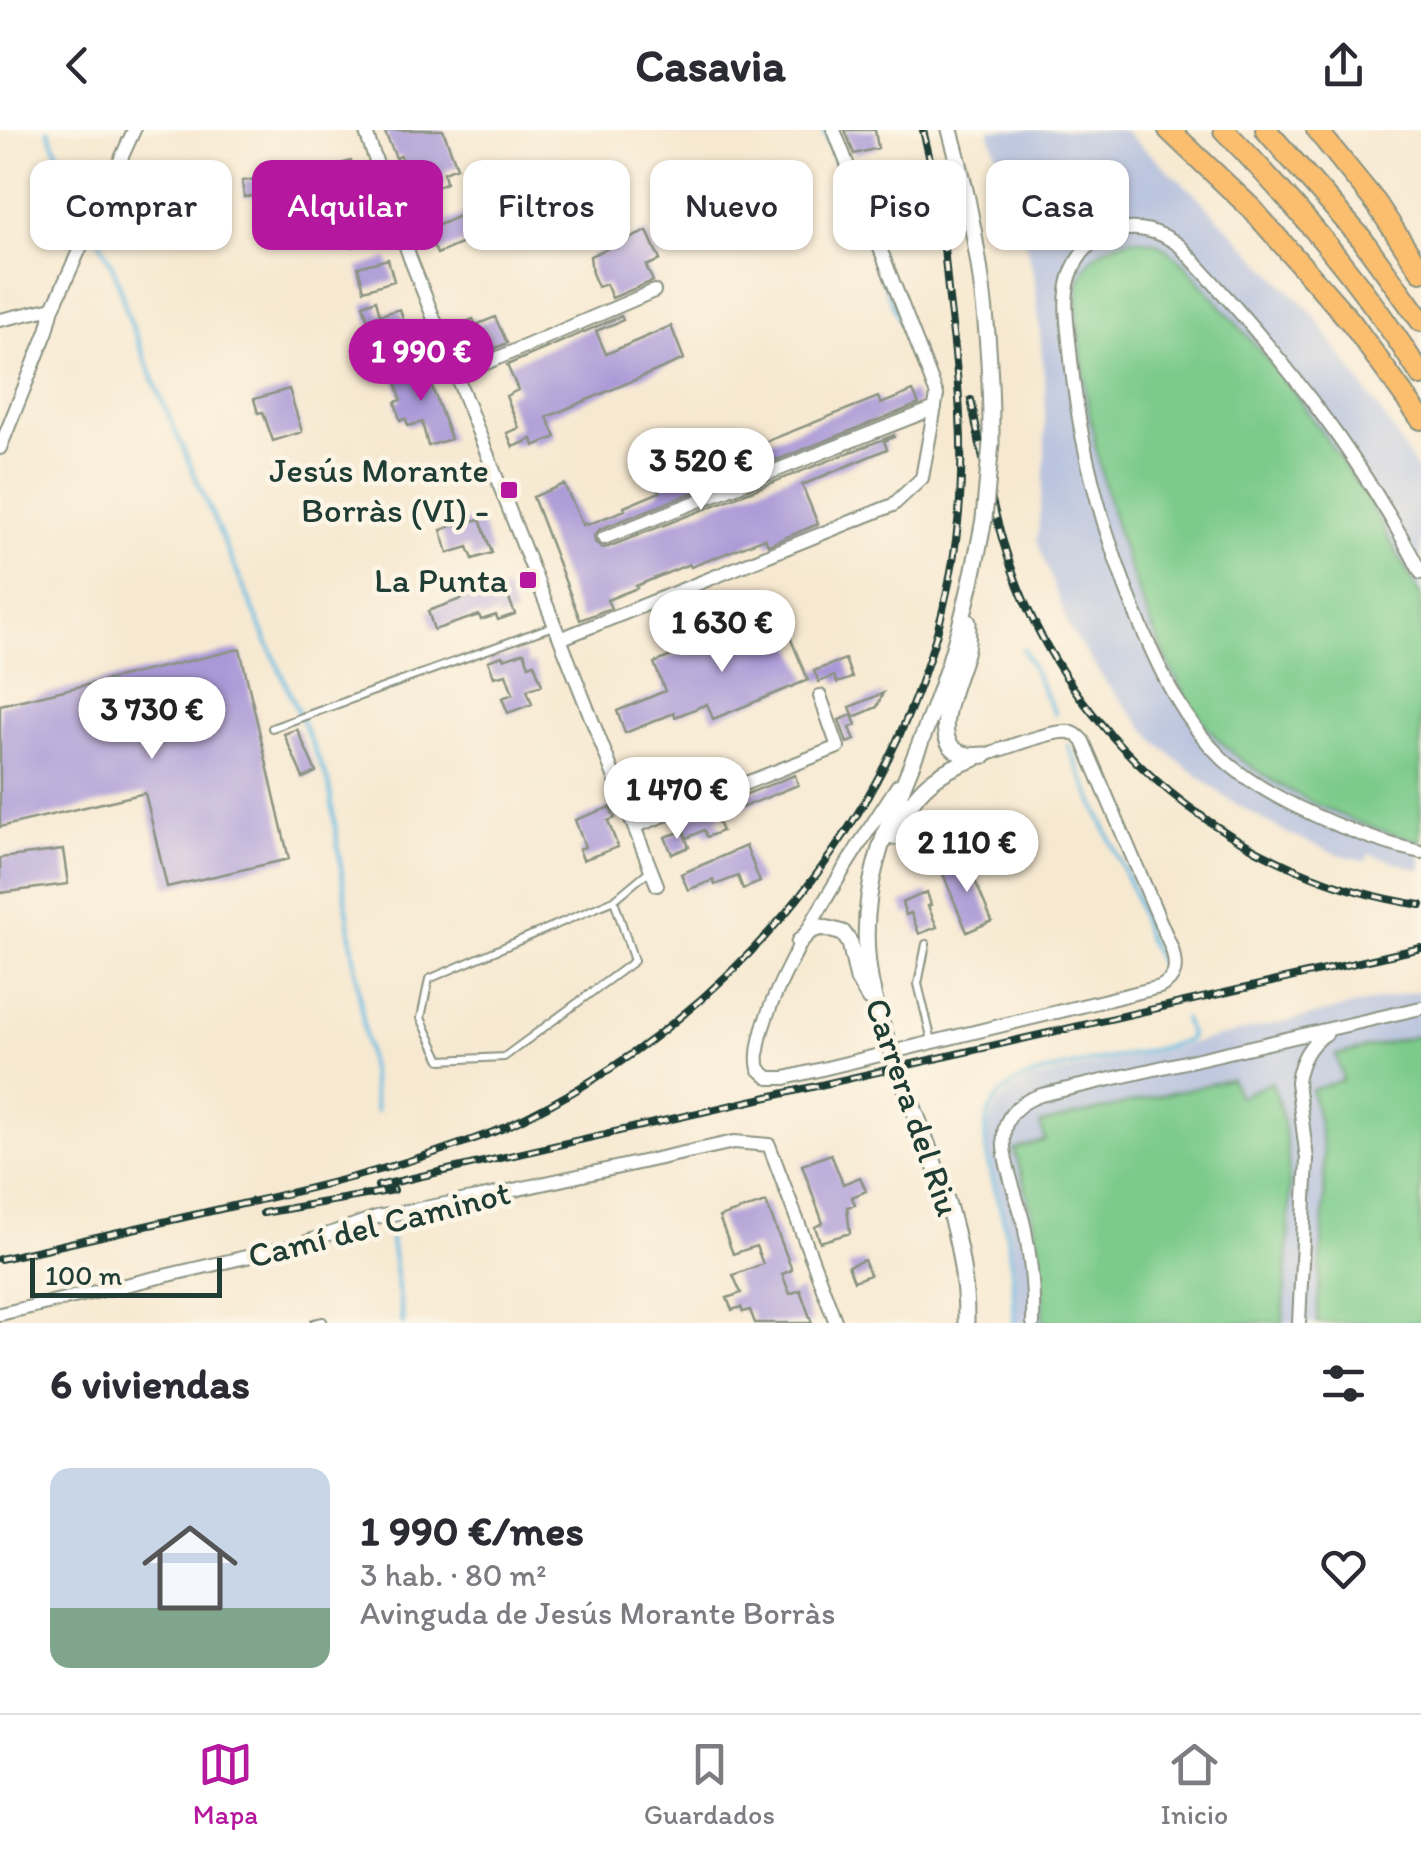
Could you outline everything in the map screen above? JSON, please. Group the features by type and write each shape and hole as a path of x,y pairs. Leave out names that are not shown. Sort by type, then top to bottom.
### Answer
{"highway":[{"path":"1169,130 1252,209 1352,322 1421,419"},
{"path":"1224,130 1338,257 1421,376"},
{"path":"1266,130 1362,239 1421,321"},
{"path":"1317,130 1376,203 1421,270"}],"street":[{"path":"0,448 53,308 134,130"},
{"path":"365,130 410,258 657,885"},
{"path":"557,632 893,505 922,478 938,395 834,130"},
{"name":"Carrera del Riu","path":"950,131 985,306 991,443 984,519 970,594 949,665 886,828 868,895 865,948 876,1011 946,1194 956,1231 966,1323"},
{"path":"1421,574 1385,508 1309,394 1180,246 1160,232 1134,228 1109,234 1084,251 1076,262 1067,291 1072,373 1083,442 1112,553 1168,685 1209,744 1248,778 1346,828 1421,852"},
{"path":"456,376 654,292"},
{"path":"0,320 53,308"},
{"path":"604,538 935,408"},
{"path":"970,594 967,647 945,734 958,752 970,756 984,754"},
{"path":"634,827 838,747 820,696"},
{"path":"868,895 898,824 914,796 931,780 948,768 984,754 1059,732 1072,733 1083,741 1172,949 1176,970 1160,988 785,1078 763,1075 757,1062 765,1025 799,942 911,766"},
{"path":"799,942 821,927 843,933 850,943 858,979 876,1011"},
{"path":"1033,1323 1030,1257 1004,1146 1006,1124 1024,1102 1421,1008"},
{"path":"1300,1323 1308,1159 1296,1082 1310,1047 1338,1027"},
{"name":"Camí del Caminot","path":"0,1314 298,1245 377,1217 734,1142 758,1142 769,1145 836,1323"}],"lane":[{"path":"272,728 557,632"},
{"path":"614,900 634,961 504,1058 440,1060 421,1018 429,979 614,900 651,869"},
{"path":"926,944 918,984 932,1042"},
{"path":"314,1323 324,1321"}],"shaded area":[{"path":"989,130 1123,130 1194,193 1313,314 1393,430 1421,478 1421,870 1369,854 1366,861 1334,853 1290,835 1226,798 1159,745 1106,683 1070,630 1037,541 1045,460 1045,385 1034,273 1027,250 1129,250 1129,160 998,160"},
{"path":"1421,990 1421,1323 1016,1323 1009,1231 986,1137 996,1107 1011,1090 1031,1080"}],"green space":[{"path":"1129,240 1157,243 1181,260 1268,360 1364,494 1421,596 1421,841 1336,813 1251,767 1199,717 1165,655 1139,595 1106,492 1085,385 1078,321 1078,292 1086,266 1103,250 1129,250"},
{"path":"1421,1035 1421,1323 1317,1323 1324,1172 1311,1090 1343,1080 1336,1055"},
{"path":"1231,1079 1239,1097 1272,1082 1281,1111 1290,1201 1283,1323 1043,1323 1036,1235 1014,1150 1045,1140 1040,1124"}],"building":[{"path":"384,130 443,130 457,167 444,172 443,184 443,160 396,158"},
{"path":"845,130 875,130 878,148 854,154"},
{"path":"252,180 252,196 244,197 242,181"},
{"path":"463,215 463,243 437,254 435,250 443,250 443,223"},
{"path":"647,231 650,250 656,250 660,260 646,266 653,281 612,298 606,284 598,287 590,256 604,250 630,250 630,238"},
{"path":"388,259 394,281 364,290 358,267"},
{"path":"376,300 380,315 400,309 411,347 388,354 379,324 370,326 363,305"},
{"path":"621,316 623,320 596,331 606,354 671,326 684,359 547,417 556,437 534,446 532,439 513,447 507,433 519,428 506,396 518,390 507,365"},
{"path":"495,317 507,343 477,356 463,323 473,319 476,325"},
{"path":"424,365 451,439 428,446 422,422 408,426 406,419 400,420 395,402 401,400 394,374"},
{"path":"289,389 302,432 273,441 254,399"},
{"path":"913,391 919,404 600,529 594,536 595,542 602,548 608,547 894,435 884,441 887,449 802,485 818,524 768,545 765,538 691,567 689,564 607,600 611,608 580,620 533,497 564,484 583,525 587,525 660,492 657,485 878,397 881,404"},
{"path":"480,519 492,553 473,559 468,547 448,553 441,530"},
{"path":"505,588 515,614 498,620 496,615 481,620 479,615 434,630 428,611 480,592 482,597"},
{"path":"782,618 808,680 713,719 707,704 625,733 617,711 665,691 654,663 757,621 760,627"},
{"path":"240,649 289,859 167,887 145,793 0,827 0,705"},
{"path":"524,652 529,665 534,663 542,685 527,690 532,704 508,713 502,698 513,694 506,674 494,677 488,661"},
{"path":"845,659 852,678 837,683 834,676 819,682 814,671"},
{"path":"883,693 877,707 854,717 850,707"},
{"path":"852,715 856,725 850,728 855,740 847,743 839,720"},
{"path":"297,729 316,772 303,778 284,734"},
{"path":"684,760 689,771 648,790 642,776"},
{"path":"795,775 798,785 716,818 722,831 707,837 704,830 687,838 680,820"},
{"path":"610,807 615,818 608,821 618,847 583,860 579,849 585,847 575,820"},
{"path":"683,831 689,847 672,854 665,837"},
{"path":"746,846 760,882 743,889 738,876 688,890 681,874"},
{"path":"63,850 68,884 0,893 0,858"},
{"path":"966,859 992,921 967,932 941,869"},
{"path":"927,892 937,927 919,934 911,913 906,915 902,903"},
{"path":"831,1154 843,1184 860,1177 866,1191 852,1197 855,1205 847,1207 850,1233 820,1242 815,1227 823,1223 802,1165"},
{"path":"766,1202 792,1270 782,1274 790,1294 800,1290 812,1323 755,1323 750,1310 732,1310 727,1298 741,1293 733,1275 763,1264 756,1246 733,1254 719,1217"},
{"path":"864,1260 870,1275 854,1281 848,1266"}],"waterway":[{"path":"48,130 61,160"},
{"path":"824,130 919,367"},
{"path":"104,250 161,398 329,783 376,1111"},
{"path":"1023,649 1055,714"},
{"path":"1068,745 1134,893 1146,935 1161,966"},
{"path":"1014,1323 1010,1254 986,1144 986,1124 993,1105 1007,1089 1030,1077 1188,1040 1184,1019"},
{"path":"389,1226 403,1323"}],"railway":[{"path":"0,1259 329,1183 406,1162 506,1127 593,1080 674,1022 748,955 813,879 868,796 912,706 942,612 959,513 961,436 956,359 939,206 923,130"},
{"path":"971,400 993,504 1016,580 1056,662 1093,715 1137,762 1186,804 1239,840 1297,870 1358,891 1421,905"},
{"path":"378,1186 1421,948"},
{"path":"263,1213 394,1190"}],"place":[{"name":"Jesús Morante Borràs (VI) -","path":"509,490"},
{"name":"La Punta","path":"528,580"}]}
